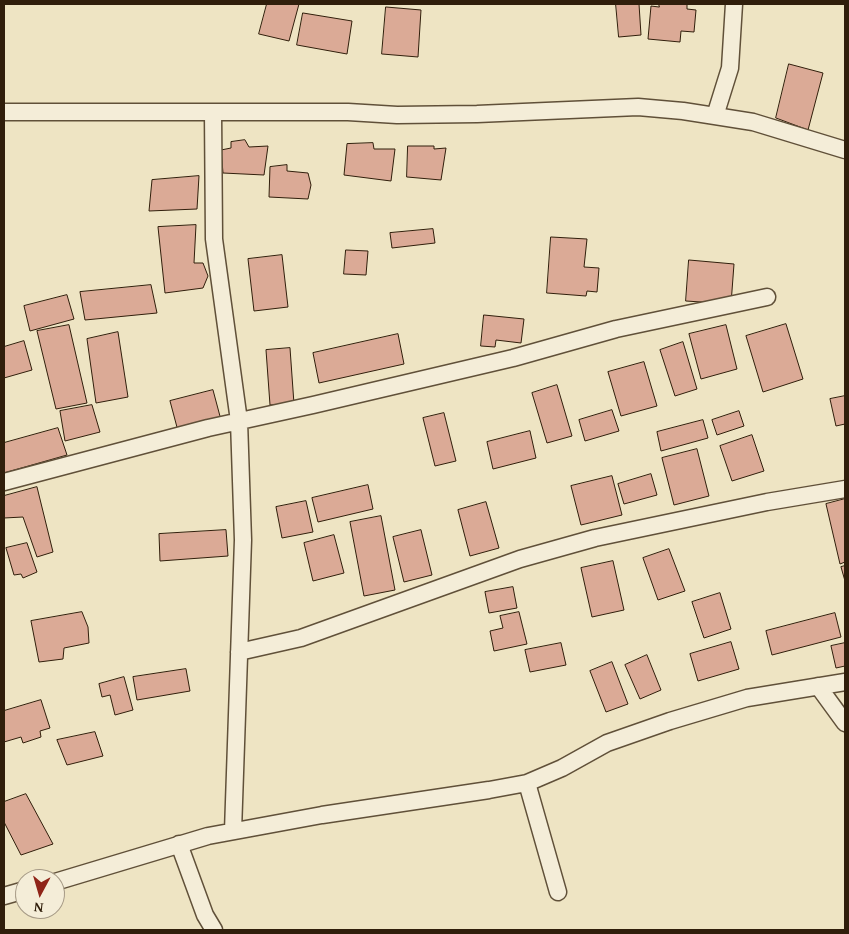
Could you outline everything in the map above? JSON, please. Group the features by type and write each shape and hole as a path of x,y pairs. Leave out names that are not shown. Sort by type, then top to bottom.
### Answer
{"street":[{"path":"715,116 730,68 734,4"},
{"path":"4,112 467,114 638,108 683,110 753,122 845,150"},
{"path":"213,112 214,239 239,421 243,540 233,832"},
{"path":"4,482 86,459 239,421 504,360 616,329 767,297"},
{"path":"239,652 301,638 520,559 595,538 767,502 845,488"},
{"path":"65,879 179,844 233,832 322,815 490,790 527,782 562,768 607,743 670,721 747,698 845,682"},
{"path":"818,686 845,723"},
{"path":"527,782 558,892"},
{"path":"179,844 205,915 214,930"}],"building":[{"path":"267,4 299,4 289,41 259,34"},
{"path":"616,4 639,4 641,35 619,37"},
{"path":"659,4 687,4 687,9 696,10 694,32 681,31 680,42 648,39 651,6 659,7"},
{"path":"386,7 421,10 418,57 382,54"},
{"path":"303,13 352,21 347,54 297,45"},
{"path":"789,64 823,73 808,130 776,118"},
{"path":"245,140 249,147 268,146 264,175 223,173 221,150 231,148 231,142"},
{"path":"373,143 374,149 395,149 391,181 344,175 347,144"},
{"path":"408,146 434,146 434,149 446,148 441,180 407,177"},
{"path":"287,165 287,171 308,173 311,185 308,199 269,197 270,167"},
{"path":"199,176 197,209 149,211 152,180"},
{"path":"196,225 194,263 203,263 208,276 203,288 165,293 158,227"},
{"path":"433,229 435,243 392,248 390,233"},
{"path":"551,237 587,239 584,267 599,268 597,292 587,291 586,296 547,293"},
{"path":"346,250 368,251 366,275 344,274"},
{"path":"282,255 288,307 254,311 248,259"},
{"path":"689,260 734,264 731,304 686,301"},
{"path":"151,285 157,313 85,320 80,292"},
{"path":"67,295 74,319 30,331 24,306"},
{"path":"484,315 524,319 521,343 496,340 495,347 481,346"},
{"path":"786,324 803,379 763,392 746,336"},
{"path":"69,325 87,403 56,409 37,331"},
{"path":"726,325 737,369 701,379 689,334"},
{"path":"118,332 128,397 96,403 87,339"},
{"path":"398,334 404,364 319,383 313,353"},
{"path":"24,341 32,370 4,378 4,347"},
{"path":"683,342 697,389 675,396 660,350"},
{"path":"290,348 294,404 270,405 266,350"},
{"path":"644,362 657,406 621,416 608,372"},
{"path":"557,385 572,436 547,443 532,393"},
{"path":"213,390 221,420 178,431 170,401"},
{"path":"845,396 845,424 836,426 830,399"},
{"path":"92,405 100,432 65,441 60,411"},
{"path":"612,410 619,431 585,441 579,420"},
{"path":"739,411 744,426 717,435 712,420"},
{"path":"444,413 456,461 435,466 423,418"},
{"path":"703,420 708,438 661,451 657,432"},
{"path":"58,428 67,455 4,473 4,443"},
{"path":"530,431 536,458 493,469 487,442"},
{"path":"752,435 764,471 732,481 720,446"},
{"path":"697,449 709,496 674,505 662,458"},
{"path":"651,474 657,495 624,504 618,484"},
{"path":"612,476 622,515 581,525 571,486"},
{"path":"368,485 373,509 318,522 312,498"},
{"path":"37,487 53,552 37,557 23,517 4,518 4,496"},
{"path":"845,499 845,562 840,564 826,504"},
{"path":"306,501 313,532 282,538 276,507"},
{"path":"486,502 499,548 470,556 458,510"},
{"path":"381,516 395,590 364,596 350,522"},
{"path":"226,530 228,556 160,561 159,534"},
{"path":"421,530 432,575 404,582 393,537"},
{"path":"334,535 344,573 313,581 304,543"},
{"path":"27,543 37,572 23,578 21,574 14,575 6,548"},
{"path":"669,549 685,591 658,600 643,558"},
{"path":"613,561 624,610 592,617 581,568"},
{"path":"845,566 845,581 841,567"},
{"path":"513,587 517,608 489,613 485,592"},
{"path":"720,593 731,629 704,638 692,602"},
{"path":"82,612 88,627 89,643 64,648 63,659 39,662 31,621"},
{"path":"519,612 527,644 494,651 490,631 503,628 500,616"},
{"path":"835,613 841,637 772,655 766,631"},
{"path":"731,642 739,669 698,681 690,654"},
{"path":"561,643 566,665 530,672 525,650"},
{"path":"845,643 845,666 836,668 831,646"},
{"path":"647,655 661,690 640,699 625,665"},
{"path":"612,662 628,704 606,712 590,671"},
{"path":"186,669 190,691 137,700 133,677"},
{"path":"124,677 133,710 115,715 110,695 102,697 99,684"},
{"path":"41,700 50,728 40,731 41,737 23,743 21,737 4,742 4,711"},
{"path":"95,732 103,756 67,765 57,740"},
{"path":"26,794 53,844 21,855 4,822 4,802"}]}
